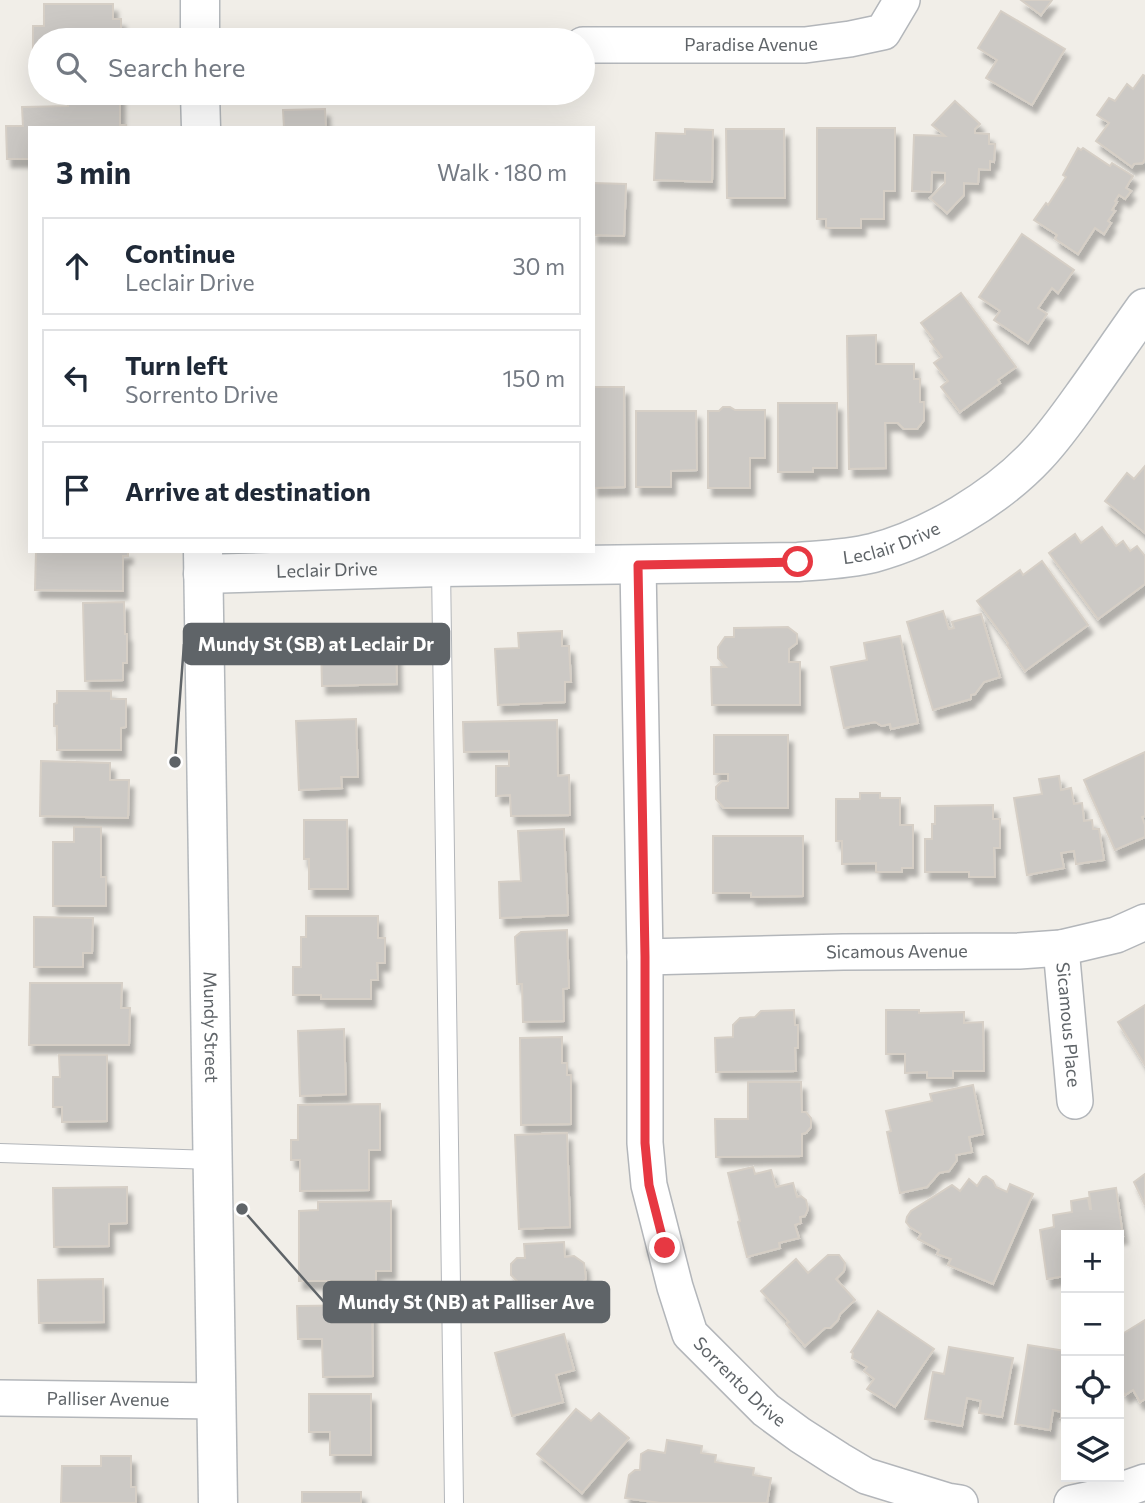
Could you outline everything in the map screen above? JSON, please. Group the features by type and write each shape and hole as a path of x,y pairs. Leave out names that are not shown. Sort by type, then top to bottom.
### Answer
{"street":[{"path":"200,0 200,28"},
{"name":"Paradise Avenue","path":"595,45 806,45 883,32 902,0"},
{"path":"200,105 201,126"},
{"name":"Leclair Drive","path":"203,563 441,567 547,558 638,565 798,562 872,553 950,521 982,502 1036,457 1055,435 1145,308"},
{"name":"Mundy Street","path":"203,563 218,1503"},
{"name":"Sorrento Drive","path":"638,565 645,957 645,1143 649,1185 690,1334 766,1409 839,1460 866,1476 960,1503"},
{"name":"Sicamous Avenue","path":"645,957 1062,948 1116,935 1145,922"},
{"name":"Sicamous Place","path":"1062,948 1075,1101"},
{"name":"Palliser Avenue","path":"0,1398 217,1401"},
{"path":"1072,1503 1105,1496 1145,1482"}],"lane":[{"path":"441,567 454,1503"},
{"path":"0,1153 213,1160"}],"building":[{"path":"1021,0 1052,0 1041,15"},
{"path":"44,4 113,4 113,19 121,19 121,28 33,28 44,26"},
{"path":"1001,11 1065,49 1032,105 986,78 997,60 978,48"},
{"path":"1143,75 1145,159 1143,163 1134,164 1132,167 1096,141 1109,123 1097,115 1109,98 1115,101 1127,84 1133,89"},
{"path":"955,101 980,124 975,133 989,134 989,144 995,144 994,162 990,161 990,170 979,169 978,184 964,183 964,195 947,213 930,198 945,183 945,173 932,172 931,192 912,191 914,135 945,136 932,125"},
{"path":"120,105 120,125 126,126 28,126 28,159 7,159 6,126 23,126 22,107"},
{"path":"325,109 326,126 284,126 283,110"},
{"path":"817,128 895,128 895,191 884,191 884,219 861,219 861,228 826,228 826,219 817,219"},
{"path":"685,129 713,130 712,182 654,180 656,133 685,134"},
{"path":"726,129 784,129 785,198 727,198"},
{"path":"1078,148 1083,148 1110,166 1112,163 1133,176 1126,188 1131,191 1125,199 1119,195 1115,201 1117,202 1112,210 1115,211 1108,221 1111,223 1104,234 1095,228 1078,254 1055,239 1057,235 1034,220 1046,203 1048,205 1066,177 1063,175"},
{"path":"595,183 626,184 624,236 595,235"},
{"path":"1022,234 1074,270 1058,293 1052,288 1038,308 1047,314 1028,343 994,320 1000,311 979,297"},
{"path":"961,293 1016,367 998,380 1000,383 960,412 941,387 948,381 934,363 942,357 921,323"},
{"path":"876,335 876,364 914,364 914,379 920,379 920,402 924,402 924,420 917,429 904,429 898,423 885,423 886,468 849,469 847,336"},
{"path":"595,387 624,387 625,487 595,488"},
{"path":"778,403 837,403 837,468 813,468 813,472 778,472"},
{"path":"723,407 735,410 765,410 765,458 750,458 750,488 708,488 708,411 719,411"},
{"path":"636,411 696,411 697,470 671,471 671,487 636,487"},
{"path":"1145,466 1145,533 1105,501 1127,473 1134,479"},
{"path":"1102,527 1116,546 1123,541 1130,551 1137,546 1145,556 1145,584 1098,619 1049,553 1075,534 1081,543"},
{"path":"36,553 128,553 128,556 123,556 123,591 35,590"},
{"path":"1042,561 1088,625 1025,671 977,601 1020,570 1023,575"},
{"path":"124,602 127,663 123,663 123,680 85,681 83,603"},
{"path":"943,611 949,629 954,628 952,622 981,614 1000,677 984,682 975,694 971,695 971,699 933,710 907,622"},
{"path":"788,627 797,634 797,643 789,649 789,662 800,662 800,705 712,705 711,667 726,667 718,658 718,647 725,637 734,637 734,628"},
{"path":"562,631 562,646 569,646 571,682 565,682 565,702 498,705 495,649 519,648 518,633"},
{"path":"341,634 366,634 366,639 396,638 397,684 322,686 321,640 341,640"},
{"path":"900,636 918,723 891,729 890,724 882,726 875,722 844,728 831,667 867,660 864,643"},
{"path":"57,691 111,691 111,699 126,699 126,727 121,728 121,750 57,750 54,704 57,703"},
{"path":"356,719 358,777 341,777 342,788 299,790 296,721"},
{"path":"557,720 558,776 569,775 570,815 511,816 510,795 496,796 496,766 509,766 509,751 464,752 463,722"},
{"path":"714,735 788,735 788,808 724,808 716,799 716,787 722,781 728,781 728,774 714,774"},
{"path":"1145,752 1145,816 1142,817 1145,837 1115,850 1084,780"},
{"path":"41,761 110,763 110,780 129,780 128,818 40,816"},
{"path":"1059,776 1061,790 1071,788 1074,804 1082,803 1084,821 1092,820 1093,829 1099,829 1104,860 1076,864 1074,851 1061,853 1064,868 1027,875 1014,798 1042,794 1039,779"},
{"path":"860,793 880,793 880,798 900,798 900,825 913,825 913,868 902,868 902,872 876,872 876,863 842,864 842,841 836,841 836,799 860,799"},
{"path":"993,805 993,819 1000,819 1000,848 994,848 995,877 969,877 969,872 925,872 925,839 932,839 935,806"},
{"path":"304,820 347,820 348,889 309,889 309,859 304,859"},
{"path":"74,827 101,827 101,877 106,877 106,906 53,906 53,842 74,842"},
{"path":"564,829 568,915 500,918 499,882 521,881 518,831"},
{"path":"713,836 803,836 803,896 751,897 751,893 713,893"},
{"path":"306,916 378,916 378,938 385,938 385,963 377,963 378,980 371,980 371,999 321,999 321,995 293,995 293,967 301,967 301,937 306,937"},
{"path":"34,917 93,918 92,953 83,953 83,967 34,967"},
{"path":"567,930 569,988 563,989 564,1021 523,1022 522,984 517,984 515,937 521,932"},
{"path":"30,983 122,983 121,1008 130,1008 129,1045 29,1045"},
{"path":"1145,1005 1145,1065 1118,1022"},
{"path":"794,1010 795,1025 798,1025 796,1071 716,1072 715,1038 733,1037 733,1025 740,1018 755,1017 761,1011"},
{"path":"886,1010 919,1010 919,1013 964,1012 964,1023 983,1022 984,1071 953,1071 953,1078 927,1078 927,1072 905,1073 905,1054 886,1054"},
{"path":"344,1029 346,1094 300,1096 298,1031"},
{"path":"562,1037 562,1063 567,1063 567,1075 571,1075 571,1124 521,1125 520,1038"},
{"path":"59,1055 107,1055 107,1121 62,1122 62,1107 53,1107 53,1077 60,1077"},
{"path":"748,1082 801,1082 802,1112 806,1112 811,1118 811,1127 802,1134 802,1156 716,1157 715,1119 748,1119"},
{"path":"973,1085 983,1134 969,1137 972,1152 956,1155 957,1160 949,1171 939,1173 927,1187 900,1193 887,1132 891,1131 886,1111 932,1101 930,1094"},
{"path":"380,1104 380,1150 369,1150 369,1190 300,1191 300,1160 291,1160 291,1140 298,1140 298,1105"},
{"path":"567,1133 570,1227 519,1229 515,1135"},
{"path":"753,1167 755,1174 771,1170 776,1187 793,1183 797,1197 801,1196 806,1200 808,1209 805,1216 800,1217 801,1223 795,1225 799,1238 779,1243 780,1248 747,1257 728,1173"},
{"path":"1145,1174 1145,1205 1134,1182"},
{"path":"986,1176 996,1187 1007,1192 1010,1184 1033,1194 993,1284 948,1265 951,1259 937,1254 939,1250 918,1239 921,1234 906,1222 911,1211 952,1185 960,1191 969,1179 977,1186"},
{"path":"127,1187 127,1223 109,1224 109,1246 54,1247 53,1188"},
{"path":"1116,1188 1122,1230 1061,1230 1061,1277 1047,1279 1040,1230 1054,1227 1053,1215 1072,1212 1071,1201 1088,1198 1091,1209 1089,1192"},
{"path":"391,1201 391,1271 376,1271 376,1281 299,1281 299,1211 318,1210 318,1202"},
{"path":"564,1242 565,1257 574,1256 584,1263 586,1279 579,1286 568,1287 568,1308 517,1308 517,1281 511,1275 511,1264 517,1258 525,1258 524,1244"},
{"path":"828,1255 839,1255 845,1263 844,1271 836,1279 855,1300 830,1328 825,1328 805,1346 786,1324 789,1322 761,1291 796,1259 808,1273"},
{"path":"103,1279 104,1322 39,1323 38,1280"},
{"path":"372,1305 373,1376 323,1377 322,1339 298,1339 297,1306"},
{"path":"878,1311 934,1349 895,1407 867,1389 874,1379 864,1371 867,1367 852,1358 851,1352"},
{"path":"1145,1320 1145,1399 1140,1402 1133,1390 1124,1393 1124,1333"},
{"path":"564,1334 574,1370 556,1375 563,1402 512,1416 495,1353"},
{"path":"1028,1345 1061,1350 1061,1412 1053,1410 1050,1430 1015,1424"},
{"path":"949,1347 1013,1358 1002,1417 979,1413 981,1401 967,1398 962,1426 925,1419 933,1372 944,1374"},
{"path":"309,1394 371,1394 371,1455 330,1455 330,1432 309,1432"},
{"path":"576,1409 591,1421 599,1413 629,1438 582,1493 537,1454"},
{"path":"667,1440 702,1446 701,1453 716,1455 715,1462 754,1468 753,1475 771,1478 767,1503 660,1503 625,1498 629,1475 640,1470 641,1454 648,1450 665,1453"},
{"path":"101,1456 131,1456 131,1487 136,1487 136,1503 61,1503 62,1466 101,1466"},
{"path":"302,1492 361,1492 361,1503 302,1503"}],"place":[{"name":"Mundy St (SB) at Leclair Dr","path":"175,762"},
{"name":"Mundy St (NB) at Palliser Ave","path":"242,1209"}],"route":[{"path":"665,1248 649,1185 645,1143 645,957 638,565 798,562"}]}
